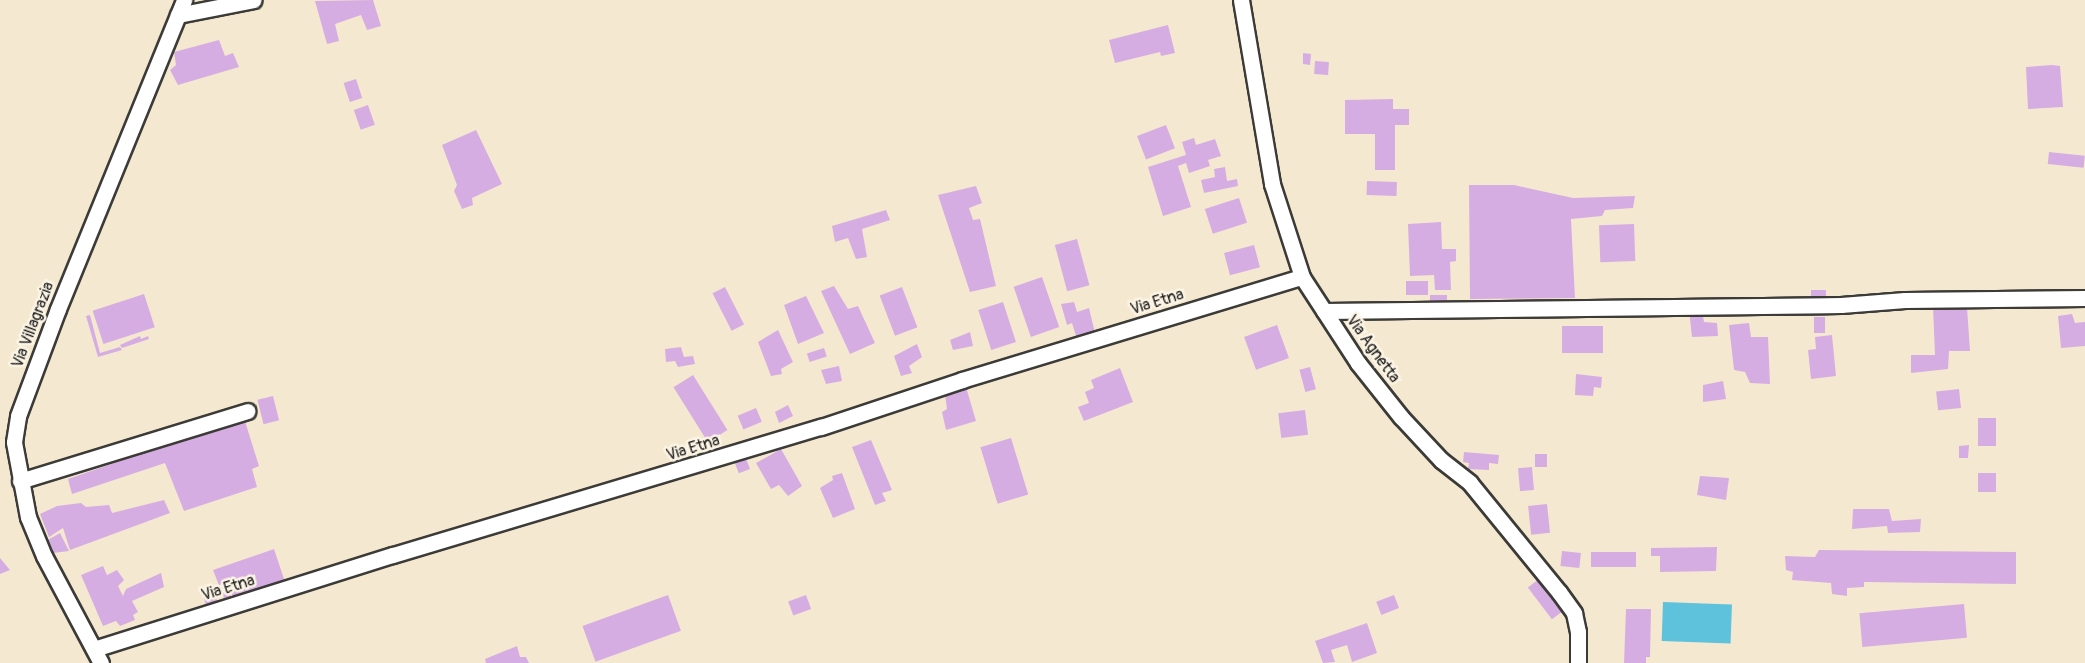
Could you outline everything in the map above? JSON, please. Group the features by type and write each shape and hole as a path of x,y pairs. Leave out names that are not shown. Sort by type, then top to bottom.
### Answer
{"street":[{"path":"181,7 254,0"},
{"name":"Via Agnetta","path":"1241,0 1272,184 1302,277 1358,363 1401,417 1442,459 1470,483 1559,592 1574,614 1578,632 1578,663"},
{"name":"Via Villagrazia","path":"102,663 44,556 28,518 14,442 18,416 58,309 181,7"},
{"name":"Via Etna","path":"94,649 393,555 810,431 962,380 1302,277"},
{"path":"1324,311 1841,305 1905,300 2085,298"},
{"path":"20,481 247,411"}],"water":[{"path":"1663,602 1732,604 1731,643 1662,641"}],"building":[{"path":"373,0 381,26 367,30 361,15 335,24 339,41 327,44 315,1"},
{"path":"1168,25 1175,53 1161,56 1160,52 1115,63 1109,40"},
{"path":"219,40 225,56 233,53 239,67 178,85 170,70 176,65 174,52"},
{"path":"1303,53 1311,54 1310,65 1303,64"},
{"path":"1315,61 1329,62 1328,75 1314,74"},
{"path":"2060,66 2063,107 2028,109 2026,67"},
{"path":"356,79 362,98 350,102 344,83"},
{"path":"1393,99 1393,109 1409,109 1409,125 1395,125 1395,170 1375,170 1375,134 1345,134 1345,100"},
{"path":"368,105 375,125 361,130 354,110"},
{"path":"1166,125 1175,148 1146,159 1137,136"},
{"path":"476,130 502,184 472,198 473,205 462,209 454,191 457,185 442,145"},
{"path":"1194,138 1196,145 1215,139 1221,156 1208,160 1210,166 1189,173 1186,163 1178,166 1191,207 1163,216 1148,167 1186,155 1182,142"},
{"path":"2049,152 2085,156 2084,168 2048,164"},
{"path":"1225,167 1227,181 1237,179 1238,186 1204,193 1201,180 1215,177 1214,169"},
{"path":"1367,181 1397,182 1396,196 1367,195"},
{"path":"1469,185 1514,185 1573,198 1635,196 1633,208 1605,210 1602,216 1571,219 1575,298 1470,299"},
{"path":"976,186 982,203 969,208 973,220 980,219 996,286 970,292 938,195"},
{"path":"1239,198 1247,223 1213,234 1205,209"},
{"path":"886,210 890,220 862,229 867,257 856,259 848,238 835,242 832,226"},
{"path":"1441,222 1442,249 1456,249 1456,261 1450,262 1451,290 1435,290 1434,275 1410,276 1408,224"},
{"path":"1634,224 1635,261 1600,262 1599,225"},
{"path":"1077,239 1089,285 1067,291 1055,245"},
{"path":"1254,245 1260,267 1230,275 1224,253"},
{"path":"1042,277 1059,327 1031,337 1014,287"},
{"path":"1406,281 1428,281 1428,295 1406,295"},
{"path":"834,286 848,309 858,306 875,343 850,354 821,291"},
{"path":"725,287 744,324 732,331 713,293"},
{"path":"902,287 917,327 895,336 880,296"},
{"path":"1811,290 1826,290 1826,299 1811,299"},
{"path":"144,294 155,327 103,344 93,311"},
{"path":"1430,295 1447,295 1447,303 1430,303"},
{"path":"806,296 824,333 798,344 784,305"},
{"path":"1003,302 1016,342 991,350 978,310"},
{"path":"1074,302 1077,312 1089,308 1095,333 1077,339 1072,323 1067,325 1061,304"},
{"path":"1933,307 1967,307 1970,351 1949,351 1948,369 1911,373 1911,355 1935,355"},
{"path":"1689,310 1702,310 1704,322 1717,323 1718,336 1692,337"},
{"path":"2072,314 2075,323 2085,322 2085,346 2061,348 2058,316"},
{"path":"90,315 100,353 120,347 122,350 98,357 86,316"},
{"path":"1814,317 1825,317 1825,333 1814,333"},
{"path":"1749,323 1751,337 1768,337 1770,384 1750,383 1745,372 1734,370 1729,325"},
{"path":"1277,325 1289,358 1256,370 1244,337"},
{"path":"1562,326 1603,326 1603,353 1562,353"},
{"path":"778,330 793,362 781,369 782,374 771,376 758,342"},
{"path":"970,332 973,346 953,350 950,340"},
{"path":"1832,335 1836,376 1811,379 1808,350 1816,349 1815,337"},
{"path":"140,336 141,339 148,336 149,339 122,348 120,345"},
{"path":"917,344 922,357 909,366 912,373 901,376 894,356"},
{"path":"681,347 684,357 693,356 695,364 678,367 675,361 666,362 665,349"},
{"path":"824,348 827,357 810,362 807,354"},
{"path":"839,366 842,381 826,384 821,370"},
{"path":"1310,367 1316,389 1305,392 1299,370"},
{"path":"1120,368 1133,402 1084,421 1078,407 1089,403 1085,392 1094,388 1091,380"},
{"path":"1576,374 1602,377 1601,388 1594,387 1593,396 1575,395"},
{"path":"693,375 727,430 708,442 673,387"},
{"path":"1723,381 1726,399 1703,402 1703,385"},
{"path":"966,387 976,421 946,430 942,412 947,409 945,394"},
{"path":"1959,389 1961,408 1938,410 1936,391"},
{"path":"273,396 279,420 264,424 257,400"},
{"path":"788,405 793,416 779,423 775,412"},
{"path":"756,408 762,422 743,430 738,416"},
{"path":"1305,410 1308,435 1281,438 1278,413"},
{"path":"244,418 259,466 252,469 257,487 184,511 165,463 72,494 68,479"},
{"path":"1978,418 1996,418 1996,446 1978,446"},
{"path":"1011,438 1028,494 998,504 980,447"},
{"path":"871,440 892,490 882,493 886,501 875,505 852,447"},
{"path":"1969,445 1968,458 1959,458 1959,446"},
{"path":"781,449 802,486 788,496 779,485 771,489 756,463"},
{"path":"1464,452 1499,455 1498,464 1489,463 1489,470 1468,469 1469,463 1463,462"},
{"path":"1535,454 1547,454 1547,467 1535,467"},
{"path":"745,456 750,469 739,473 734,460"},
{"path":"1532,467 1534,490 1520,491 1518,468"},
{"path":"842,473 855,509 833,518 820,488 833,480 832,476"},
{"path":"1978,473 1996,473 1996,492 1978,492"},
{"path":"1700,476 1729,478 1726,500 1697,495"},
{"path":"164,500 170,513 70,550 63,528 49,537 40,514 57,506 81,503 86,507 109,505 112,513"},
{"path":"1547,504 1550,533 1531,535 1528,506"},
{"path":"1853,509 1889,509 1892,521 1921,519 1920,532 1888,533 1887,526 1852,529"},
{"path":"60,533 69,551 53,553 46,541"},
{"path":"1717,547 1716,571 1660,572 1660,556 1651,556 1651,548"},
{"path":"274,549 285,582 224,598 213,570"},
{"path":"1819,550 2016,552 2016,584 1864,582 1864,587 1847,588 1847,596 1832,594 1831,583 1792,580 1793,572 1786,570 1785,556 1815,557"},
{"path":"1562,551 1581,553 1579,568 1560,566"},
{"path":"1591,552 1636,552 1636,567 1591,567"},
{"path":"0,558 10,570 0,574"},
{"path":"103,566 107,575 117,570 124,580 118,586 123,596 126,589 161,573 164,587 132,601 138,612 133,615 135,620 120,626 116,621 103,626 81,575"},
{"path":"1539,579 1563,611 1552,619 1528,587"},
{"path":"215,595 219,606 207,610 204,598"},
{"path":"668,595 681,631 595,662 582,626"},
{"path":"806,595 811,609 793,616 788,601"},
{"path":"1394,595 1399,608 1381,615 1376,602"},
{"path":"1964,604 1967,638 1862,647 1859,613"},
{"path":"1626,609 1651,609 1650,657 1646,657 1646,663 1624,663"},
{"path":"1367,623 1377,653 1352,662 1347,645 1331,650 1335,662 1323,663 1315,641"},
{"path":"517,646 520,657 526,657 529,663 486,663 485,659"}]}
